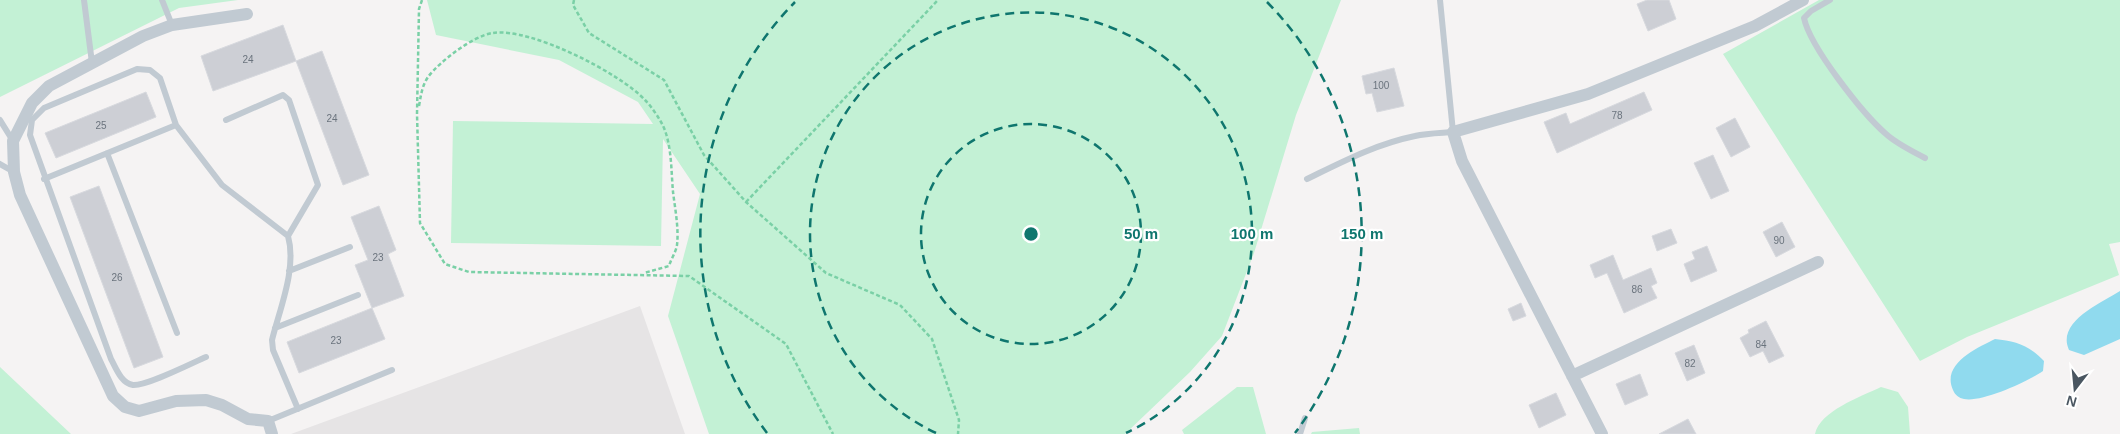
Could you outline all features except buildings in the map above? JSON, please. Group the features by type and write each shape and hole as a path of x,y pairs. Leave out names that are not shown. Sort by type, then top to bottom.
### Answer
{"street":[{"path":"1602,434 1462,161 1453,132 1588,94 1755,26 1803,0"},
{"path":"247,14 172,24 143,36 92,65 49,86 32,103 13,141 14,172 20,195 113,396 125,407 139,410 176,401 206,400 222,405 248,419 268,421 272,434"},
{"path":"1572,376 1818,262"}],"lane":[{"path":"84,0 92,65"},
{"path":"162,0 172,24"},
{"path":"1307,179 1367,150 1391,142 1416,136 1453,132 1440,0"},
{"path":"1830,0 1811,11 1804,18 1806,29 1840,80 1872,120 1887,135 1925,158"},
{"path":"206,357 144,383 132,385 121,378 111,359 44,179 30,135 32,120 44,108 137,69 150,70 160,78 176,125 222,185 288,236 290,244 289,271 272,340 273,350 298,409"},
{"path":"226,120 283,95 289,100 318,185 288,236"},
{"path":"0,120 13,141"},
{"path":"44,179 176,125"},
{"path":"107,154 177,333"},
{"path":"0,164 14,172"},
{"path":"289,271 350,247"},
{"path":"275,328 358,295"},
{"path":"268,421 392,370"},
{"path":"1300,434 1305,418"}],"path":[{"path":"422,0 419,9 417,114 420,223 444,264 470,272 689,276 786,344 833,434"},
{"path":"574,0 573,5 589,33 664,80 704,155 746,202 826,273 900,305 932,339 959,420 958,434"},
{"path":"746,202 938,0"},
{"path":"417,114 422,88 429,76 476,38 492,33 518,33 546,43 575,56 624,84 645,100 662,123 668,146 674,200 677,245 669,266 640,274"}],"shaded area":[{"path":"640,306 685,434 291,434"}],"green space":[{"path":"0,0 238,0 179,8 0,97"},
{"path":"427,0 1341,0 1296,115 1254,253 1222,336 1190,372 1125,434 709,434 668,316 700,194 663,139 661,246 451,243 453,121 653,124 638,102 559,60 436,35"},
{"path":"1819,0 2120,0 2120,242 2109,244 2119,275 1967,337 1920,361 1723,54"},
{"path":"0,367 71,434 0,434"},
{"path":"1237,387 1253,387 1266,434 1184,434 1182,430"},
{"path":"1881,387 1898,392 1908,407 1910,434 1815,434 1824,418 1852,400"},
{"path":"1359,428 1360,434 1311,434 1312,432"}],"water":[{"path":"2120,291 2120,339 2084,355 2069,350 2067,340 2074,322 2082,314"},
{"path":"1995,339 2009,341 2033,351 2044,361 2043,371 1993,395 1972,399 1959,397 1954,392 1951,381 1952,372 1956,365 1971,352"}]}
